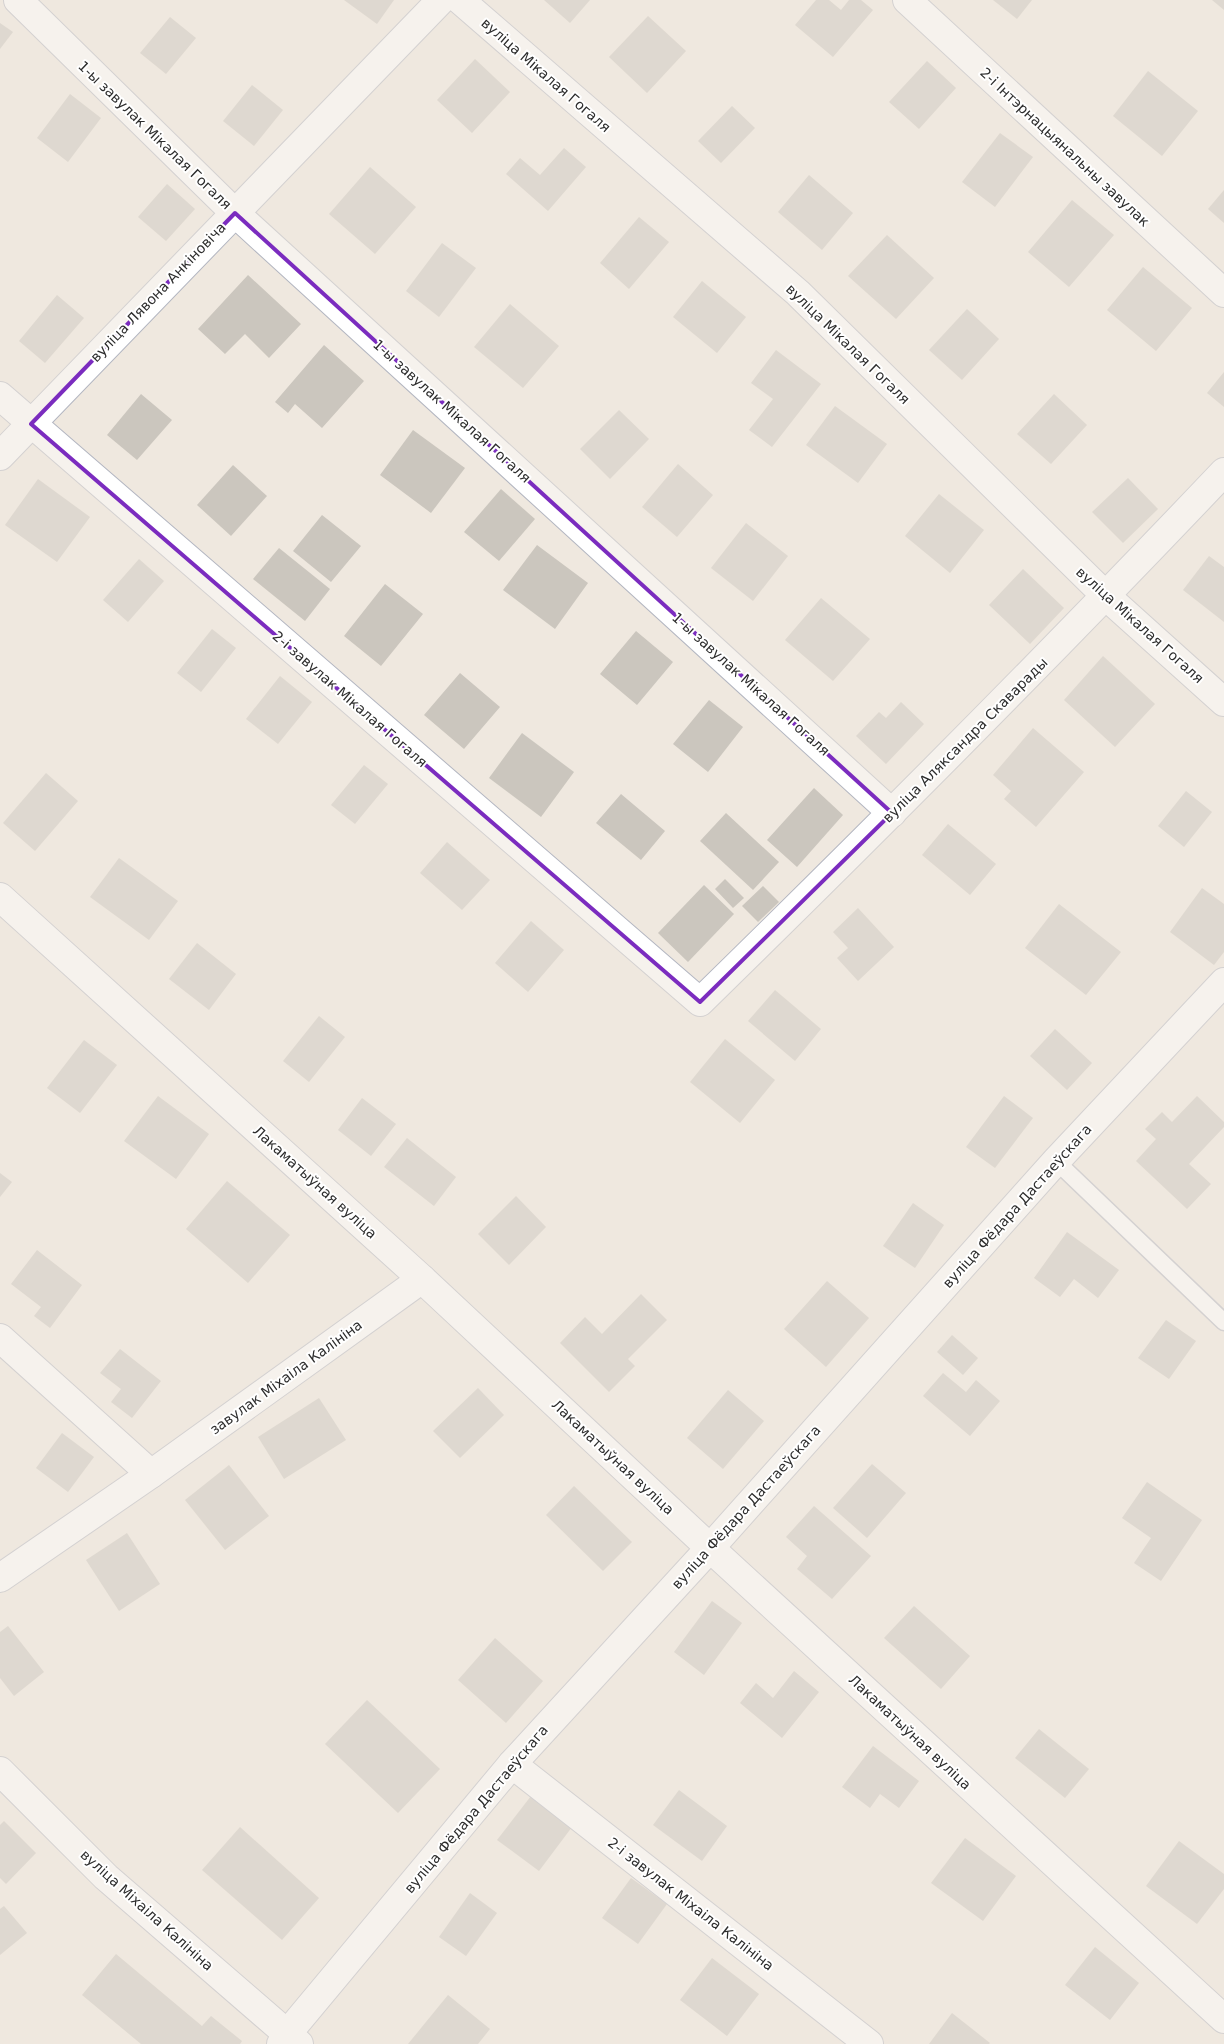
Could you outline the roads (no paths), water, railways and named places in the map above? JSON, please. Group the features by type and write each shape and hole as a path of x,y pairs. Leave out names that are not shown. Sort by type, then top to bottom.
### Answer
{"street":[{"name":"1-ы завулак Мікалая Гогаля","path":"18,0 235,213 892,813"},
{"name":"вуліца Лявона Анкіновіча","path":"0,456 441,0"},
{"name":"вуліца Мікалая Гогаля","path":"460,0 798,293 1106,596 1224,702"},
{"name":"2-і Інтэрнацыянальны завулак","path":"907,0 1224,293"},
{"name":"2-і завулак Мікалая Гогаля","path":"0,396 700,1002"},
{"name":"вуліца Аляксандра Скаварады","path":"700,1002 892,813 1106,596 1224,472"},
{"name":"Лакаматыўная вуліца","path":"0,896 422,1279 710,1548 1224,2020"},
{"name":"вуліца Фёдара Дастаеўскага","path":"289,2041 512,1764 710,1548 1056,1161 1224,982"},
{"name":"завулак Міхаіла Калініна","path":"0,1578 151,1474 422,1279"},
{"path":"0,1338 151,1474"},
{"name":"2-і завулак Міхаіла Калініна","path":"512,1764 869,2044"},
{"name":"вуліца Міхаіла Калініна","path":"0,1771 106,1877 289,2041"}],"lane":[{"path":"1056,1161 1224,1322"}]}
